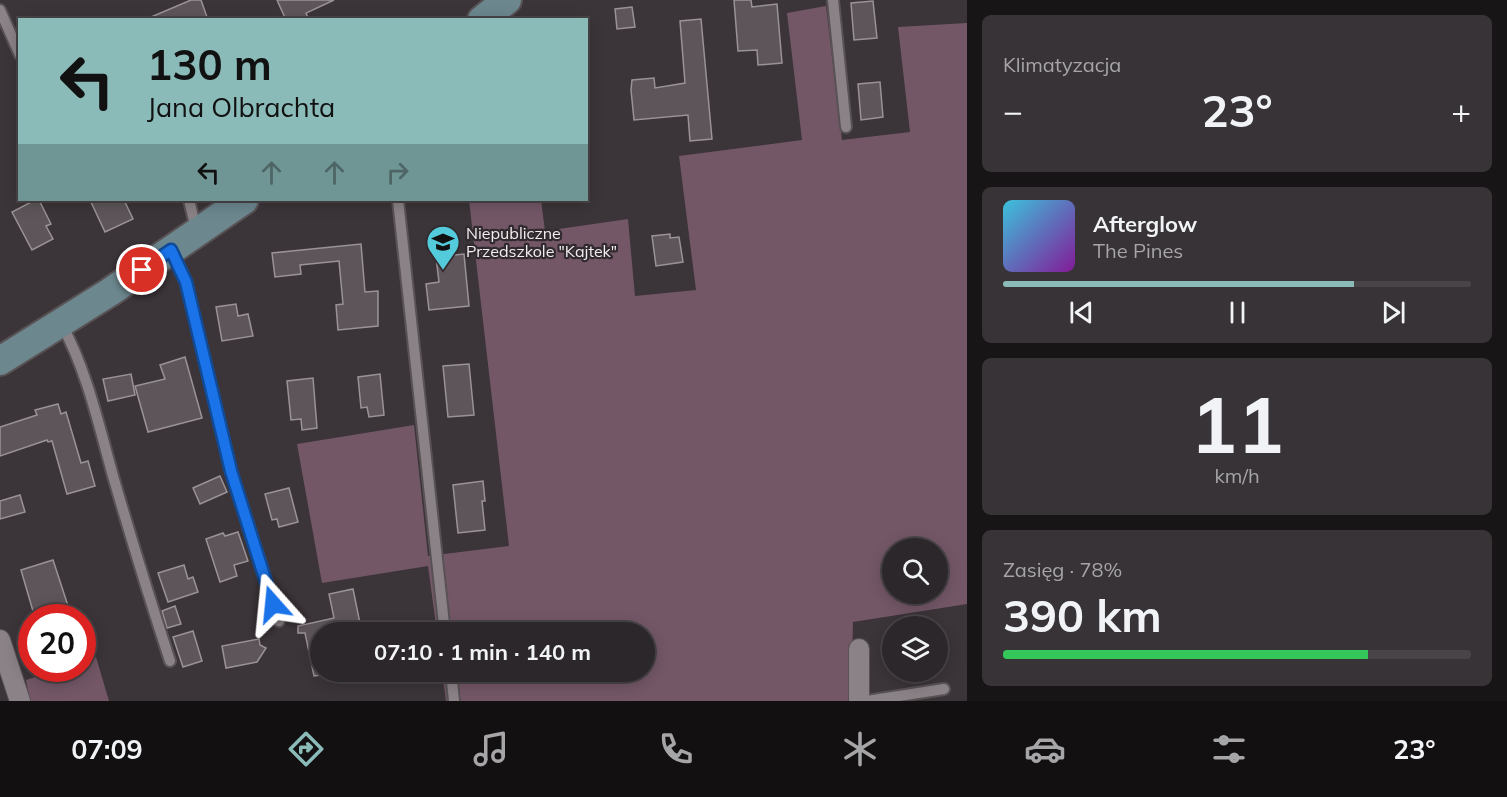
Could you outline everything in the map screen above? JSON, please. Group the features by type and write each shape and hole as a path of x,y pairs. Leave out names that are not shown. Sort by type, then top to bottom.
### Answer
{"street":[{"path":"484,18 507,0"},
{"path":"0,361 61,324 242,201"},
{"path":"0,640 20,701"},
{"path":"859,649 859,701"}],"lane":[{"path":"833,0 846,127"},
{"path":"0,10 18,50"},
{"path":"189,201 196,232"},
{"path":"398,201 445,622"},
{"path":"171,250 186,282 231,471 279,621"},
{"path":"61,324 69,339 95,411 135,555 170,661"},
{"path":"452,682 454,701"},
{"path":"867,701 944,689"}],"shaded area":[{"path":"826,6 842,140 910,132 898,27 967,23 967,604 853,622 851,701 446,701 443,682 655,682 655,622 436,622 428,566 322,583 297,444 414,425 428,556 509,546 469,201 541,201 545,231 628,219 635,296 696,290 679,156 802,140 787,13"},
{"path":"96,657 109,701 30,701 26,682 96,682"}],"building":[{"path":"191,0 201,0 207,18 149,18"},
{"path":"277,0 334,0 306,13 308,18 285,18"},
{"path":"734,0 751,0 752,7 777,4 782,63 758,65 757,50 738,51"},
{"path":"873,1 877,38 854,40 851,3"},
{"path":"632,7 635,27 617,29 615,9"},
{"path":"701,19 712,139 690,141 688,115 634,120 631,90 632,80 654,78 655,88 685,83 680,21"},
{"path":"880,82 883,117 861,120 858,84"},
{"path":"33,201 40,201 51,224 46,226 53,239 32,250 12,212"},
{"path":"90,201 124,201 133,219 105,232"},
{"path":"670,234 670,238 679,237 683,262 656,266 652,236"},
{"path":"361,244 365,292 378,291 378,326 338,330 336,305 343,304 339,261 300,265 301,274 275,277 272,253"},
{"path":"464,254 469,306 429,310 426,284 439,282 436,257"},
{"path":"236,304 238,316 248,314 253,336 222,341 216,307"},
{"path":"185,357 202,418 148,432 135,386 165,379 160,365"},
{"path":"469,364 474,415 448,417 443,366"},
{"path":"131,374 135,395 108,401 103,379"},
{"path":"380,374 384,415 369,417 367,407 361,408 358,377"},
{"path":"313,378 317,428 302,430 301,419 291,420 287,381"},
{"path":"58,404 61,414 66,412 81,463 88,461 95,486 67,494 52,441 47,440 0,456 0,427 37,415 35,410"},
{"path":"220,476 227,492 200,504 193,488"},
{"path":"483,481 485,501 482,501 485,530 458,533 453,485"},
{"path":"289,488 298,522 279,527 277,519 272,520 265,494"},
{"path":"20,495 25,512 0,519 0,501"},
{"path":"238,532 248,561 234,565 237,576 220,582 206,539 223,533 225,536"},
{"path":"53,560 67,604 31,604 21,570"},
{"path":"184,565 188,579 193,577 198,592 168,602 158,573"},
{"path":"353,589 360,622 316,622 334,618 329,594"},
{"path":"175,606 181,624 167,628 162,611"},
{"path":"310,623 310,657 305,633 298,633 298,626"},
{"path":"193,631 202,661 183,667 173,637"},
{"path":"259,639 260,645 266,648 257,662 226,668 222,646"}],"place":[{"name":"Niepubliczne Przedszkole \"Kajtek\"","path":"443,271"}],"route":[{"path":"142,270 171,250 186,282 231,471 273,604"}]}
